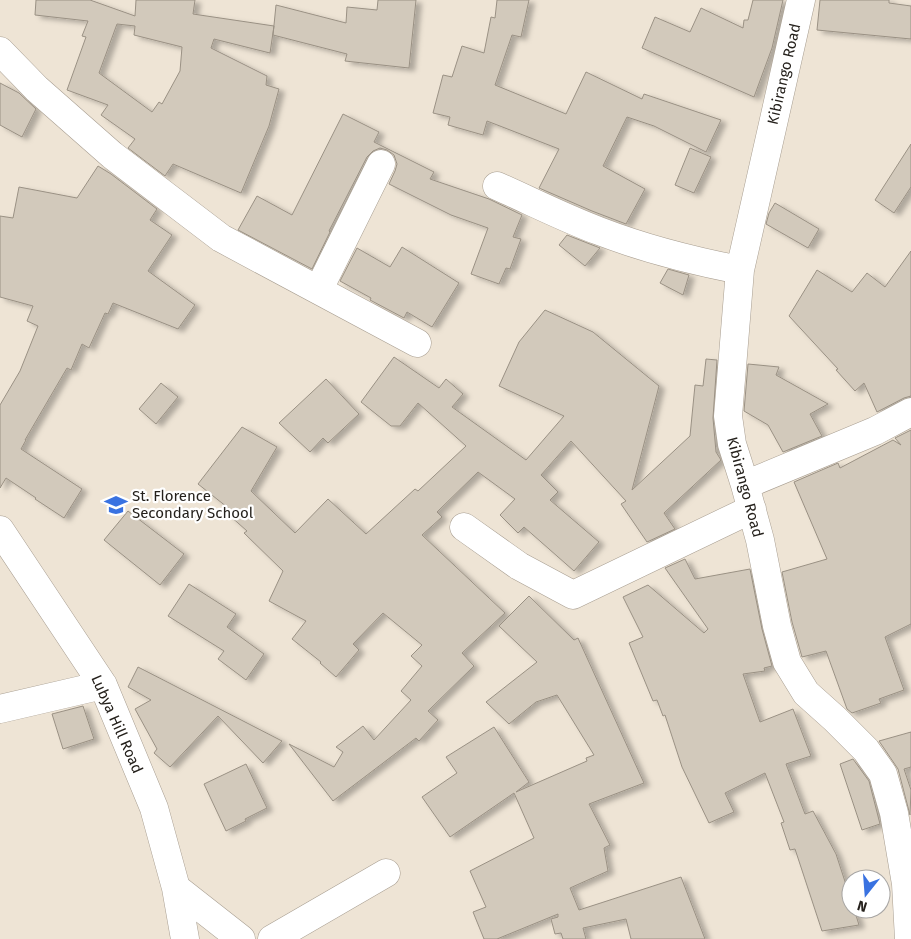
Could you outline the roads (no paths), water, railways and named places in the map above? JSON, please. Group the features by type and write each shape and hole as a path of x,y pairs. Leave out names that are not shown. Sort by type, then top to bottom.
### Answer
{"street":[{"name":"Kibirango Road","path":"801,0 740,270 728,416 732,444 760,540 776,626 787,662 806,693 866,750 883,774 894,813 906,884 909,939"},
{"path":"0,50 37,89 112,155 221,238 417,343"},
{"path":"319,290 381,164"},
{"path":"497,186 600,231 661,250 740,270"},
{"path":"464,527 519,566 573,596 748,497 911,412"},
{"name":"Lubya Hill Road","path":"0,530 103,685 154,808 176,888 185,939"},
{"path":"0,709 103,685"},
{"path":"272,939 386,873"},
{"path":"176,888 241,939"}],"place":[{"name":"St. Florence Secondary School","path":"116,505"}]}
